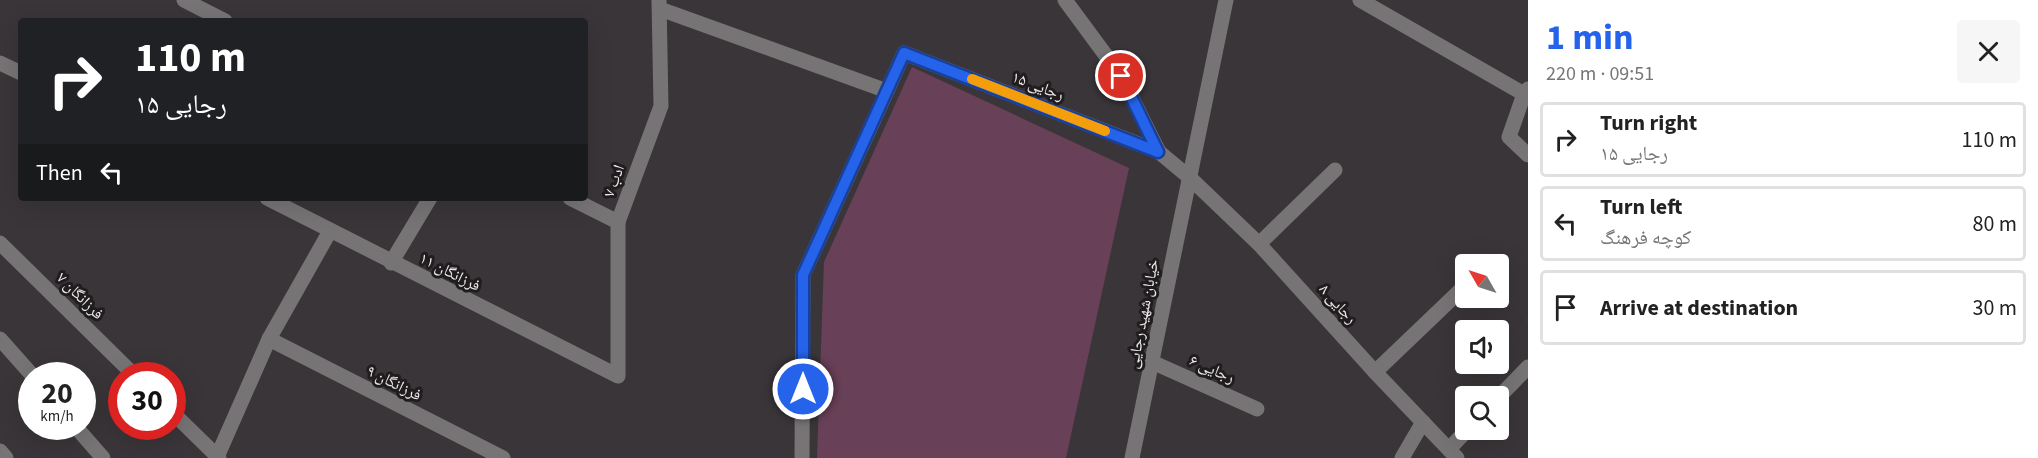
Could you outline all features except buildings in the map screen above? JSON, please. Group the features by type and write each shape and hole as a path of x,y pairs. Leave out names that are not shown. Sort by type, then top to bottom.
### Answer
{"street":[{"path":"184,0 219,18"},
{"path":"1065,0 1121,76 1158,152"},
{"name":"خیابان شهید رجایی","path":"1132,458 1226,0"},
{"path":"1360,0 1526,91 1509,137 1528,155"},
{"path":"660,5 886,90 803,275 802,458"},
{"name":"ادب ۷","path":"618,376 618,222 661,106 660,5"},
{"name":"رجایی ۱۵","path":"886,90 904,53 1158,152"},
{"path":"0,63 18,72"},
{"name":"رجایی ۸","path":"1158,152 1189,177 1259,244 1453,454"},
{"path":"1259,244 1335,170"},
{"name":"فرزانگان ۱۱","path":"273,201 391,263 618,376"},
{"path":"391,263 428,201"},
{"path":"576,201 618,222"},
{"path":"186,426 218,457 269,339 330,231"},
{"name":"فرزانگان ۷","path":"0,243 121,362"},
{"path":"1375,372 1455,296"},
{"path":"0,339 20,362"},
{"name":"فرزانگان ۹","path":"269,339 503,458"},
{"name":"رجایی ۶","path":"1152,362 1257,409"},
{"path":"1509,387 1528,367"},
{"path":"1402,458 1423,422"},
{"path":"87,440 103,458"},
{"path":"1453,454 1461,440"},
{"path":"0,451 6,458"}],"shaded area":[{"path":"912,67 1129,168 1066,458 817,458 824,262"}],"slow traffic":[{"path":"972,79 1105,131"}],"route":[{"path":"803,389 803,275 904,53 1158,152 1121,76"}]}
